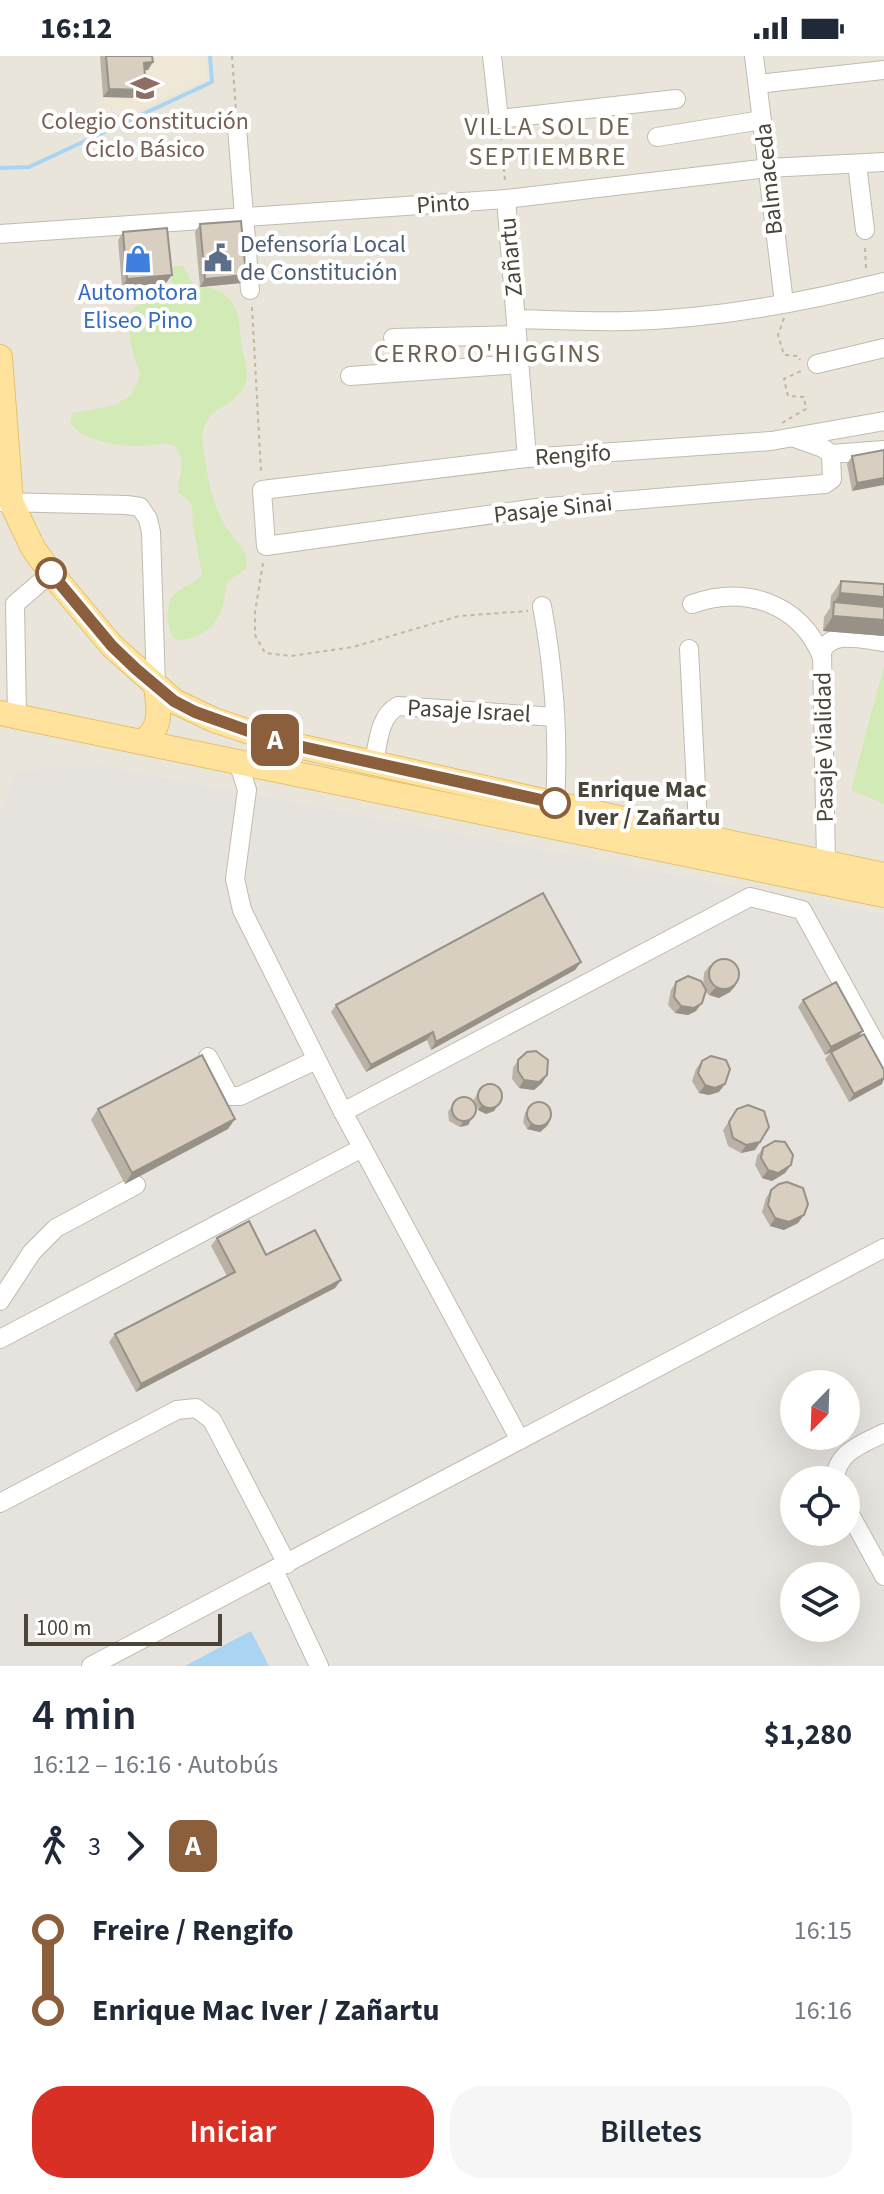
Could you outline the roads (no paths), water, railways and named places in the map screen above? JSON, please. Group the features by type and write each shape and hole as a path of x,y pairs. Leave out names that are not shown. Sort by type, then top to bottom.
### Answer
{"main road":[{"path":"0,357 5,502 51,573 112,646 174,701 214,720 306,748 555,803 699,846 884,895"},
{"path":"142,742 152,734 159,721 156,686"},
{"path":"8,714 510,818 826,863 884,875"},
{"path":"214,720 238,762"},
{"path":"270,769 306,748"},
{"path":"510,818 514,794"}],"street":[{"path":"492,56 499,119 676,99"},
{"name":"Balmaceda","path":"754,56 784,303"},
{"path":"758,84 884,70"},
{"path":"657,137 762,120"},
{"path":"237,128 250,290"},
{"name":"Pinto","path":"0,234 506,199 768,168 884,162"},
{"path":"857,164 865,230"},
{"name":"Zañartu","path":"506,199 527,458"},
{"path":"393,338 699,316 876,284"},
{"path":"817,364 884,348"},
{"path":"350,376 519,364"},
{"name":"Rengifo","path":"262,490 527,458 789,439 884,421"},
{"path":"789,439 823,448 831,454 884,450"},
{"name":"Pasaje Sinai","path":"262,490 266,546 537,508 825,484 832,479 831,454"},
{"path":"5,502 140,507 148,519 151,532 156,686"},
{"path":"8,714 15,604 51,573"},
{"path":"692,604 731,595 768,601 800,621 822,657"},
{"path":"542,606 551,655 555,803"},
{"name":"Pasaje Vialidad","path":"826,863 822,657 826,644 836,638 884,642"},
{"path":"689,649 699,846"},
{"name":"Pasaje Israel","path":"374,763 384,719 398,706 555,717"},
{"path":"238,762 247,790 235,879 242,910 343,1112 520,1440"},
{"path":"247,790 270,769"},
{"path":"343,1112 750,897 802,910 884,1059"},
{"path":"208,1057 229,1096 240,1096 316,1060"},
{"path":"1,1337 362,1148"},
{"path":"0,1301 9,1272 56,1228 136,1185"},
{"path":"91,1666 884,1248"},
{"path":"0,1503 177,1410 196,1408 212,1420 280,1567 319,1666"},
{"path":"837,1466 845,1455 884,1433"},
{"path":"860,1532 884,1576"}],"water":[{"path":"251,1631 269,1666 185,1666"}],"waterway":[{"path":"0,168 29,167 212,82 210,56"}],"place":[{"name":"Colegio Constitución Ciclo Básico","path":"145,88"},
{"name":"Defensoría Local de Constitución","path":"218,258"},
{"name":"Automotora Eliseo Pino","path":"138,259"},
{"name":"Enrique Mac Iver / Zañartu","path":"555,803"}],"district":[{"name":"VILLA SOL DE SEPTIEMBRE","path":"548,141"},
{"name":"CERRO O'HIGGINS","path":"488,353"}]}
